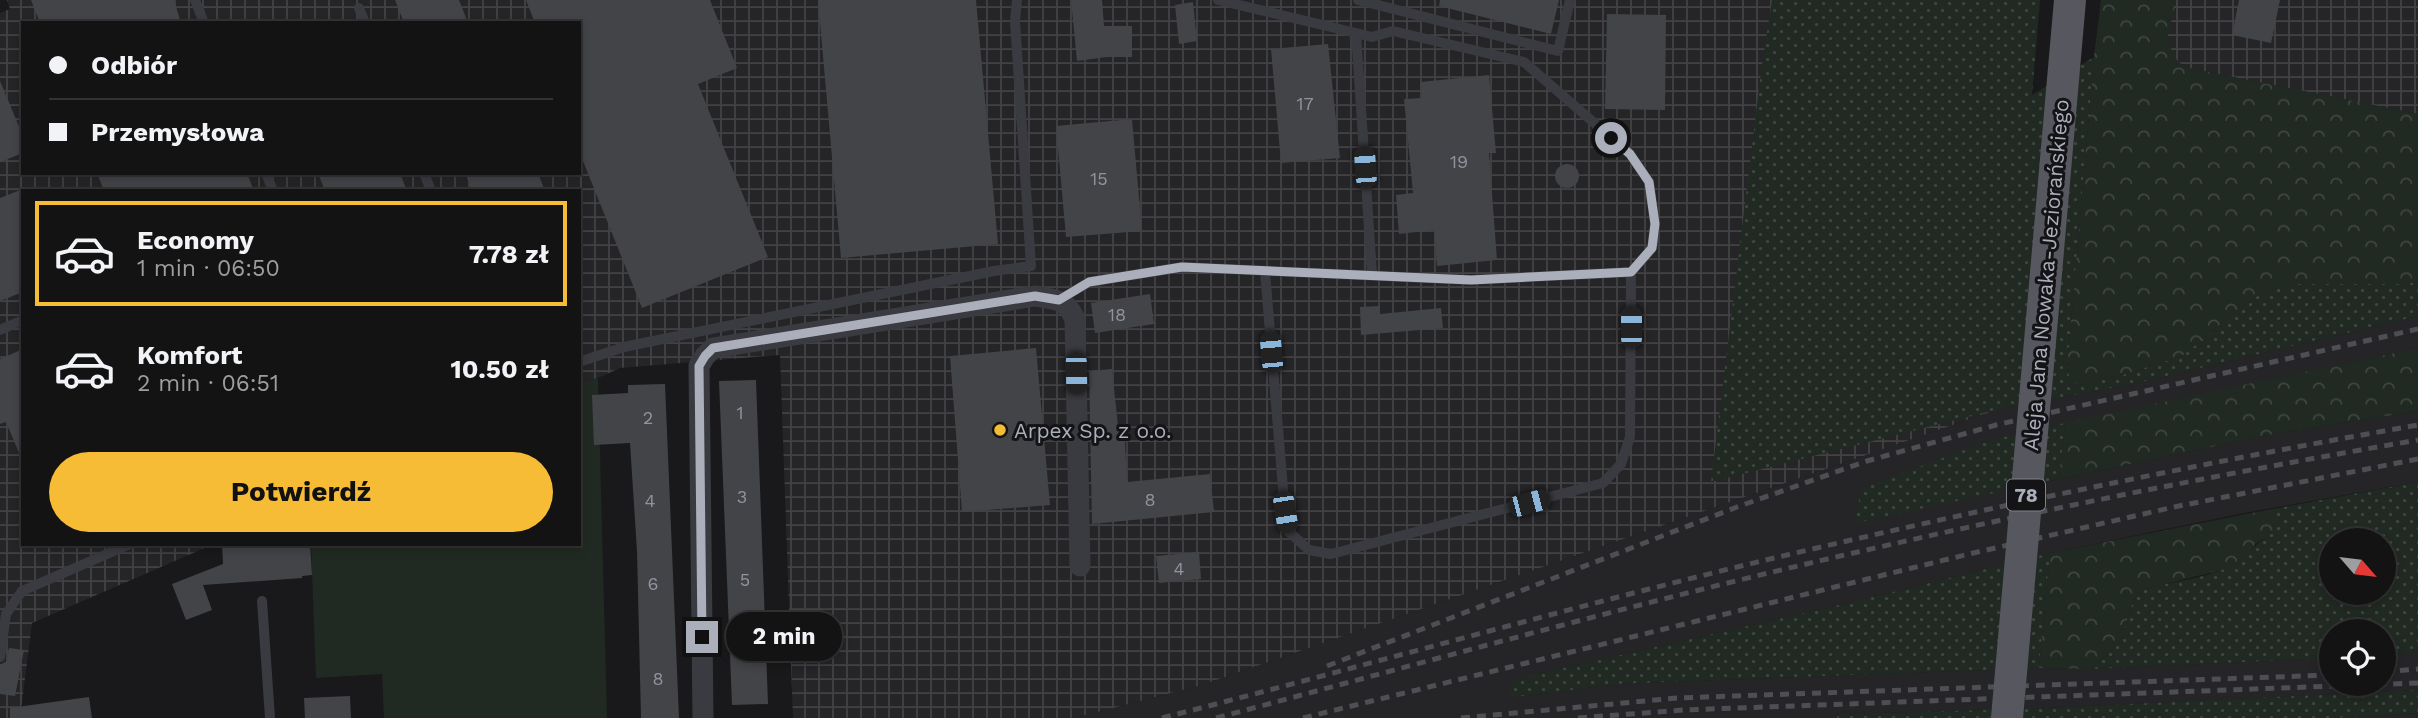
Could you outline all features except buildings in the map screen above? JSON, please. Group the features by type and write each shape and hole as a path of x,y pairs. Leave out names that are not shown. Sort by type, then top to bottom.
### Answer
{"main road":[{"path":"2056,0 2064,68"},
{"name":"Aleja Jana Nowaka-Jeziorańskiego","path":"2007,718 2070,0"},
{"path":"2064,68 2086,0"}],"street":[{"path":"703,718 699,366 713,348 1035,296 1059,300 1069,306 1076,319 1080,566"}],"lane":[{"path":"195,0 203,21"},
{"path":"581,361 624,347 994,271 1031,266 1015,21 1017,0"},
{"path":"1218,0 1372,37 1393,31 1524,62 1630,154 1649,182 1655,224 1652,248 1631,272 1630,437 1621,464 1603,483 1331,554 1309,550 1288,531 1265,272"},
{"path":"1358,0 1558,51 1570,0"},
{"path":"359,8 364,21"},
{"path":"1356,33 1372,274"},
{"path":"1059,300 1089,282 1182,267 1471,280 1631,272"},
{"path":"0,330 21,321"},
{"path":"0,657 3,611 22,591 125,546"},
{"path":"262,601 270,718"}],"shaded area":[{"path":"7,0 1837,0 1999,409 1202,685 1075,718 793,718 780,355 620,368 581,382 581,189 21,189 21,546 209,546 32,623 20,718 0,718 0,13 10,9"},
{"path":"2127,0 2418,0 2418,114 2188,68 2178,62"},
{"path":"2418,316 2418,348 1987,441 1855,522 2268,435 2418,411 2418,482 2244,513 2050,553 1848,603 1537,674 1527,696 1616,684 2039,668 2092,669 2319,659 2319,695 2029,709 1838,714 1837,718 1075,718 1202,685 1999,409 2133,384"},
{"path":"2418,651 2418,690 2396,691 2396,654"},
{"path":"2418,713 2418,718 2331,718"}],"green space":[{"path":"1772,0 2040,0 2032,95 2094,57 2067,368 2070,379 2079,385 2119,376 2182,356 2263,292 2295,284 2418,282 2418,316 2133,384 1999,409 1711,482"},
{"path":"2101,0 2176,0 2167,41 2178,62 2188,68 2418,114 2418,282 2295,284 2263,292 2182,356 2119,376 2079,385 2070,379 2067,368"},
{"path":"2418,348 2418,411 2268,435 2059,479 2065,423"},
{"path":"598,378 607,718 384,718 382,674 316,678 311,546 581,546 581,382"},
{"path":"2065,423 2059,479 1855,523 1861,489 1987,441"},
{"path":"2418,482 2418,651 2396,654 2396,619 2319,619 2319,659 2092,669 2120,641 2132,605 2139,594 2145,589 2196,578 2226,568 2269,536 2272,517 2262,511"},
{"path":"2262,511 2272,517 2276,528 2269,536 2255,544 2247,555 2225,569 2145,589 2139,593 2132,604 2120,641 2092,669 2039,668 2050,553"},
{"path":"2050,553 2039,668 1616,684 1527,696 1512,696 1506,689 1515,682 1537,674 1848,603"},
{"path":"2418,690 2418,713 2331,718 1837,718 1838,714 2029,709 2319,695 2396,696 2396,691"}],"railway":[{"path":"1327,666 1737,507 1867,461 1996,425 2418,329"},
{"path":"1162,718 1617,597 1851,540 2174,471 2418,425"},
{"path":"1216,718 1621,610 1838,556 2086,502 2418,440"},
{"path":"1303,718 1969,554 2174,507 2418,459"},
{"path":"2396,671 2418,669"},
{"path":"1461,718 1677,698 2319,675"},
{"path":"1578,718 1683,710 2418,683"}],"place":[{"name":"Arpex Sp. z o.o.","path":"1000,430"}],"route":[{"path":"702,637 699,366 713,348 1035,296 1059,300 1089,282 1182,267 1471,280 1631,272 1652,248 1655,224 1649,182 1630,154 1611,138"}]}
